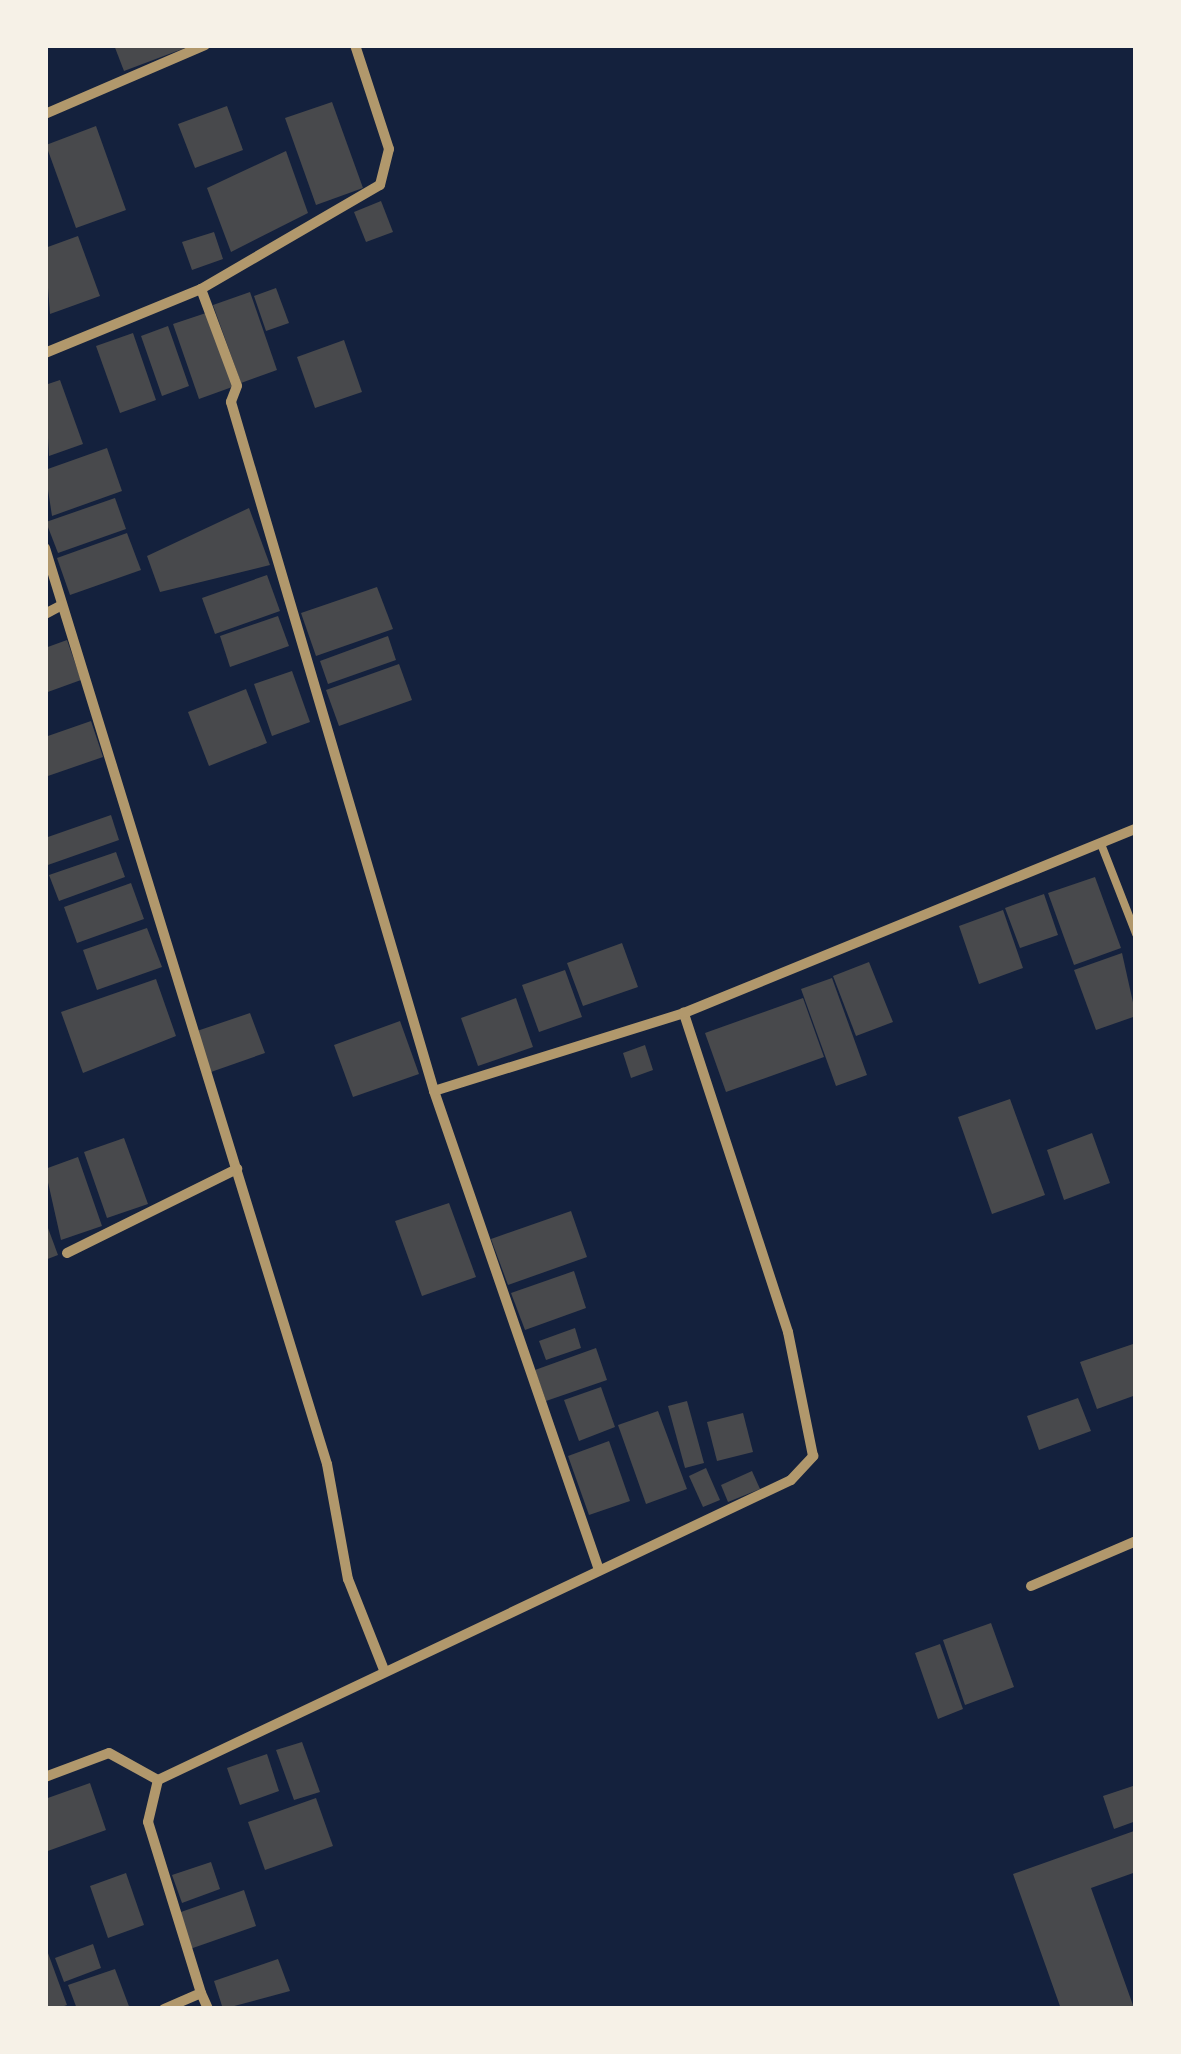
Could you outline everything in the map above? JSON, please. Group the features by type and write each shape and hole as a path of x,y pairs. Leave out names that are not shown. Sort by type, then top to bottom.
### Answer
{"street":[{"path":"45,114 205,45"},
{"path":"45,353 201,290 367,195 388,171 355,45"},
{"path":"201,290 237,386 231,402 434,1091 599,1570"},
{"path":"45,548 328,1464 348,1579 384,1670"},
{"path":"45,614 62,604"},
{"path":"434,1091 684,1013 1136,829"},
{"path":"158,1780 791,1480 815,1446 788,1332 684,1013"},
{"path":"67,1253 237,1168"},
{"path":"1032,1586 1136,1541"},
{"path":"45,1777 109,1753 158,1780"},
{"path":"158,1780 148,1822 208,2009"},
{"path":"164,2009 201,1993"}],"lane":[{"path":"1100,844 1136,934"}],"building":[{"path":"114,45 184,45 185,48 124,71"},
{"path":"332,102 363,188 316,205 285,118"},
{"path":"227,106 243,150 195,168 178,124"},
{"path":"96,126 126,210 76,228 46,145"},
{"path":"286,151 308,213 231,252 207,188"},
{"path":"381,201 393,232 366,242 354,212"},
{"path":"214,232 223,259 192,270 182,242"},
{"path":"78,236 100,296 50,314 45,248"},
{"path":"276,288 289,323 266,331 254,296"},
{"path":"250,292 277,370 241,383 213,305"},
{"path":"209,312 235,386 199,399 173,324"},
{"path":"168,326 189,386 162,396 141,336"},
{"path":"133,333 156,400 120,413 96,346"},
{"path":"344,340 362,392 315,408 297,357"},
{"path":"60,380 83,444 49,456 45,385"},
{"path":"107,448 122,491 52,516 45,470"},
{"path":"115,498 126,529 58,553 46,522"},
{"path":"249,508 270,565 160,592 147,556"},
{"path":"127,533 141,570 70,595 57,558"},
{"path":"267,575 280,611 215,634 202,598"},
{"path":"377,587 393,629 316,656 301,613"},
{"path":"278,616 289,646 230,667 220,636"},
{"path":"388,636 396,660 328,684 320,661"},
{"path":"67,640 81,680 45,693 45,648"},
{"path":"399,664 412,700 339,726 326,690"},
{"path":"292,671 310,722 272,736 254,684"},
{"path":"246,689 267,743 209,766 188,712"},
{"path":"91,721 103,757 45,777 45,737"},
{"path":"111,815 119,840 45,866 45,838"},
{"path":"116,852 125,877 59,901 49,875"},
{"path":"1095,877 1121,948 1074,965 1048,893"},
{"path":"131,883 144,919 77,943 64,907"},
{"path":"1044,894 1058,935 1020,948 1005,908"},
{"path":"1003,910 1023,968 979,984 959,926"},
{"path":"147,928 162,967 97,990 83,950"},
{"path":"622,943 638,987 583,1006 567,963"},
{"path":"1122,953 1136,1016 1096,1030 1074,970"},
{"path":"869,962 893,1022 856,1036 833,976"},
{"path":"565,970 582,1017 539,1032 522,985"},
{"path":"832,978 867,1075 836,1086 801,989"},
{"path":"156,979 176,1036 83,1073 61,1012"},
{"path":"516,998 533,1047 478,1066 461,1018"},
{"path":"803,998 824,1057 726,1092 705,1033"},
{"path":"250,1013 265,1053 211,1072 197,1031"},
{"path":"400,1021 419,1074 353,1097 334,1045"},
{"path":"645,1045 653,1070 631,1078 623,1053"},
{"path":"1010,1099 1045,1195 992,1214 958,1117"},
{"path":"1092,1133 1110,1183 1064,1200 1047,1150"},
{"path":"124,1138 148,1204 107,1218 84,1152"},
{"path":"78,1157 102,1226 61,1240 45,1169"},
{"path":"449,1203 476,1277 422,1296 395,1221"},
{"path":"571,1211 587,1257 508,1285 491,1239"},
{"path":"45,1220 58,1255 45,1260"},
{"path":"574,1271 586,1308 525,1330 511,1293"},
{"path":"575,1328 581,1348 546,1360 539,1341"},
{"path":"1136,1343 1136,1395 1097,1409 1080,1362"},
{"path":"596,1348 607,1380 546,1401 535,1370"},
{"path":"601,1387 615,1427 579,1441 564,1400"},
{"path":"1078,1398 1091,1431 1039,1450 1027,1416"},
{"path":"687,1401 704,1463 685,1468 668,1406"},
{"path":"658,1411 687,1489 646,1504 618,1425"},
{"path":"743,1413 753,1452 717,1461 707,1422"},
{"path":"609,1441 630,1501 589,1515 568,1456"},
{"path":"706,1468 720,1500 703,1507 689,1476"},
{"path":"752,1471 760,1489 728,1502 721,1485"},
{"path":"991,1623 1014,1687 965,1705 943,1640"},
{"path":"940,1644 963,1709 938,1719 915,1653"},
{"path":"302,1742 320,1792 294,1800 276,1750"},
{"path":"267,1754 279,1791 240,1805 227,1768"},
{"path":"90,1783 106,1830 45,1852 45,1799"},
{"path":"1136,1785 1136,1821 1114,1829 1103,1796"},
{"path":"316,1798 333,1846 265,1870 248,1822"},
{"path":"1134,1831 1136,1872 1091,1888 1134,2008 1061,2009 1013,1874"},
{"path":"211,1862 220,1889 182,1903 172,1875"},
{"path":"126,1873 144,1925 108,1938 90,1886"},
{"path":"244,1890 256,1926 190,1949 178,1913"},
{"path":"93,1944 101,1968 64,1982 55,1958"},
{"path":"45,1945 67,2005 56,2009 45,2009"},
{"path":"278,1959 290,1991 223,2009 214,1981"},
{"path":"115,1969 130,2009 77,2009 68,1985"}]}
